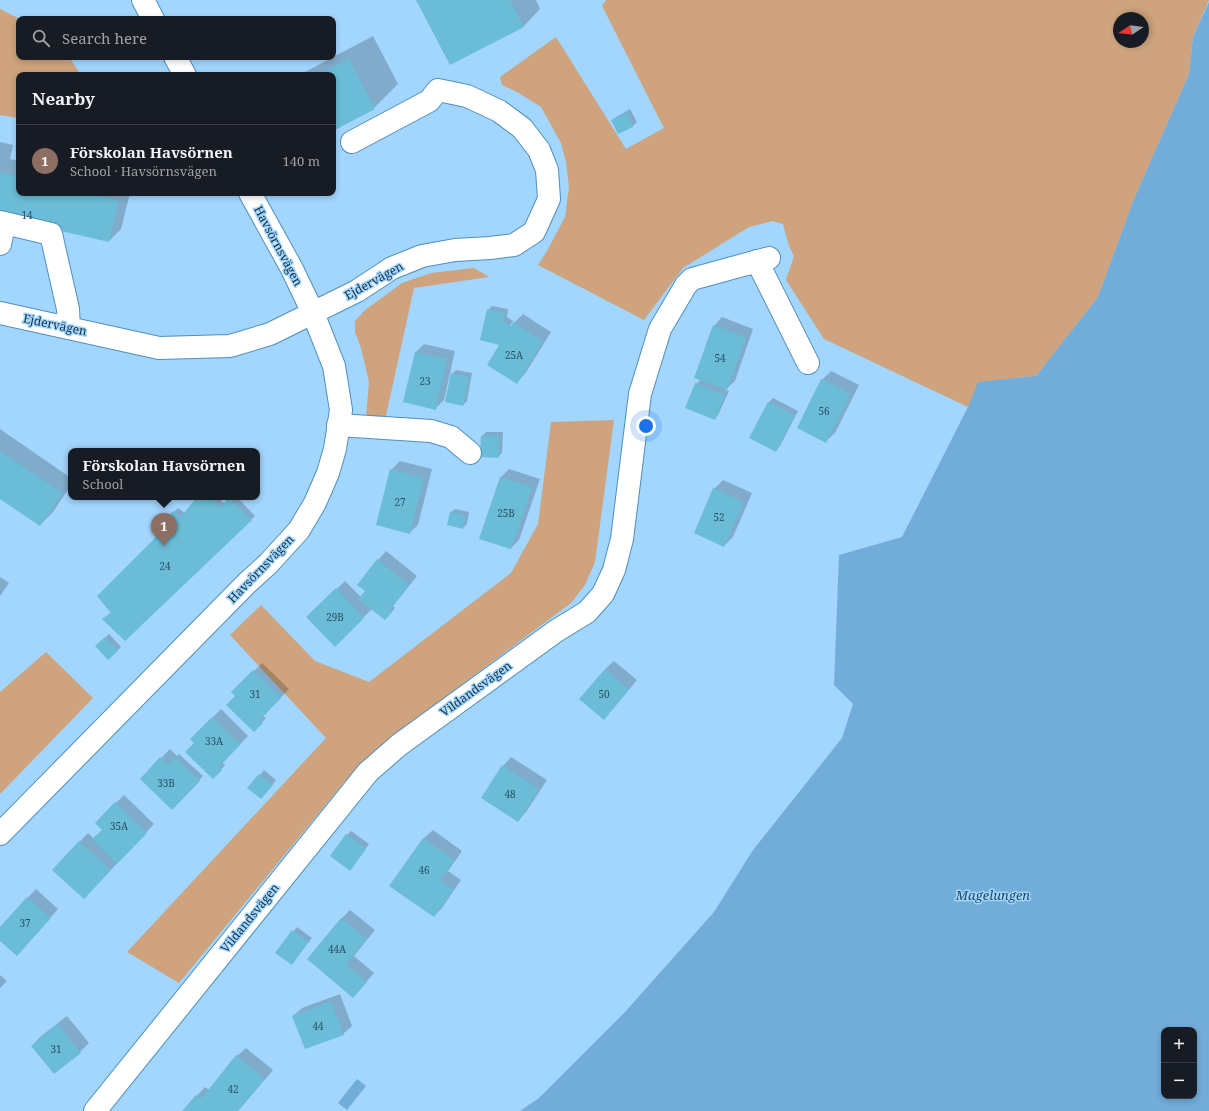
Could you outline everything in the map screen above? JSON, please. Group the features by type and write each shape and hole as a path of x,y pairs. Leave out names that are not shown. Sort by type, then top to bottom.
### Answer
{"street":[{"path":"143,0 151,16"},
{"path":"177,60 183,72"},
{"name":"Ejdervägen","path":"0,313 159,348 230,346 270,334 357,291 392,268 422,256 455,250 514,245 534,232 549,199 547,170 539,150 522,128 499,111 467,96 438,90 429,101 352,142"},
{"name":"Havsörnsvägen","path":"0,834 242,588 268,564 299,530 315,503 328,473 335,449 340,410 334,366 313,313 292,269 252,196"},
{"path":"1,233 51,234 68,309 69,328"},
{"name":"Vildandsvägen","path":"95,1111 368,772 406,740 556,631 587,612 602,594 614,570 622,539 640,394 660,329 686,285 692,279 763,260 808,363"},
{"path":"338,425 431,431 451,437 470,453"}],"shaded area":[{"path":"606,0 1209,0 1193,37 1189,74 1134,199 1098,297 1036,376 979,382 968,407 824,339 786,280 794,256 789,246 783,224 773,221 749,227 683,268 644,320 538,265 565,217 569,187 566,162 561,143 541,107 517,92 502,85 500,77 556,37 626,149 664,128 602,6"},
{"path":"0,9 16,17 16,60 71,60 79,72 16,72 16,118 0,115"},
{"path":"474,268 489,277 414,288 385,420 366,417 369,382 361,348 355,332 355,321 365,310 402,283 431,273"},
{"path":"614,420 595,562 585,585 571,603 397,733 356,768 179,983 127,952 326,738 230,635 261,605 315,661 369,682 511,573 538,524 551,422"},
{"path":"46,652 93,698 0,794 0,692"}],"water":[{"name":"Magelungen","path":"1209,2 1209,1111 520,1111 539,1098 625,1012 714,912 753,850 842,738 853,704 834,685 839,555 902,537 968,407 978,382 1036,376 1098,297 1134,199 1189,74 1193,37"},
{"path":"357,1079 366,1086 347,1110 338,1103"}],"building":[{"path":"416,0 510,0 524,27 450,65"},
{"path":"349,59 375,109 336,129 336,72 324,72"},
{"path":"626,113 633,127 618,134 611,120"},
{"path":"0,172 16,176 16,196 99,196 119,201 109,242 0,217"},
{"path":"487,309 505,313 503,321 511,326 513,322 543,341 517,384 487,365 499,345 480,340"},
{"path":"713,325 746,337 727,390 694,378"},
{"path":"415,352 447,359 436,410 403,402"},
{"path":"451,373 469,377 463,406 445,402"},
{"path":"821,379 851,394 826,443 797,428"},
{"path":"695,383 725,395 715,420 685,408"},
{"path":"768,402 795,415 776,452 749,438"},
{"path":"481,436 499,436 499,458 480,457"},
{"path":"0,451 63,493 40,526 0,499"},
{"path":"390,469 424,478 410,534 376,525"},
{"path":"500,477 532,487 511,549 479,539"},
{"path":"713,488 744,502 724,547 694,533"},
{"path":"195,500 213,500 221,507 227,500 232,500 252,520 125,641 102,619 111,613 97,596 157,536 153,531 173,511 181,517"},
{"path":"450,512 466,516 463,529 447,525"},
{"path":"377,559 409,585 390,610 392,612 385,620 358,599 365,591 357,585"},
{"path":"336,588 364,618 335,647 306,617"},
{"path":"105,637 118,651 108,660 95,646"},
{"path":"605,669 629,689 604,720 579,699"},
{"path":"253,670 281,698 260,720 263,723 254,732 226,705 235,696 231,692"},
{"path":"212,717 240,745 219,767 222,770 213,779 185,752 194,743 190,739"},
{"path":"160,757 168,764 175,757 200,781 172,810 140,779"},
{"path":"502,765 539,789 518,822 481,798"},
{"path":"259,774 273,785 261,799 247,788"},
{"path":"115,802 147,833 117,864 92,839 102,830 95,823"},
{"path":"346,834 366,849 350,871 330,856"},
{"path":"423,838 454,860 440,880 454,889 434,917 389,886"},
{"path":"79,841 111,870 84,899 52,870"},
{"path":"27,897 51,918 17,956 0,941 0,927"},
{"path":"341,918 367,939 346,964 367,982 353,998 307,959"},
{"path":"292,930 308,942 292,965 275,953"},
{"path":"331,1001 344,1035 305,1049 292,1016"},
{"path":"58,1024 81,1053 54,1074 31,1046"},
{"path":"236,1055 265,1079 238,1111 182,1111 196,1095 201,1099"}],"place":[{"name":"Förskolan Havsörnen","path":"164,546"}]}
